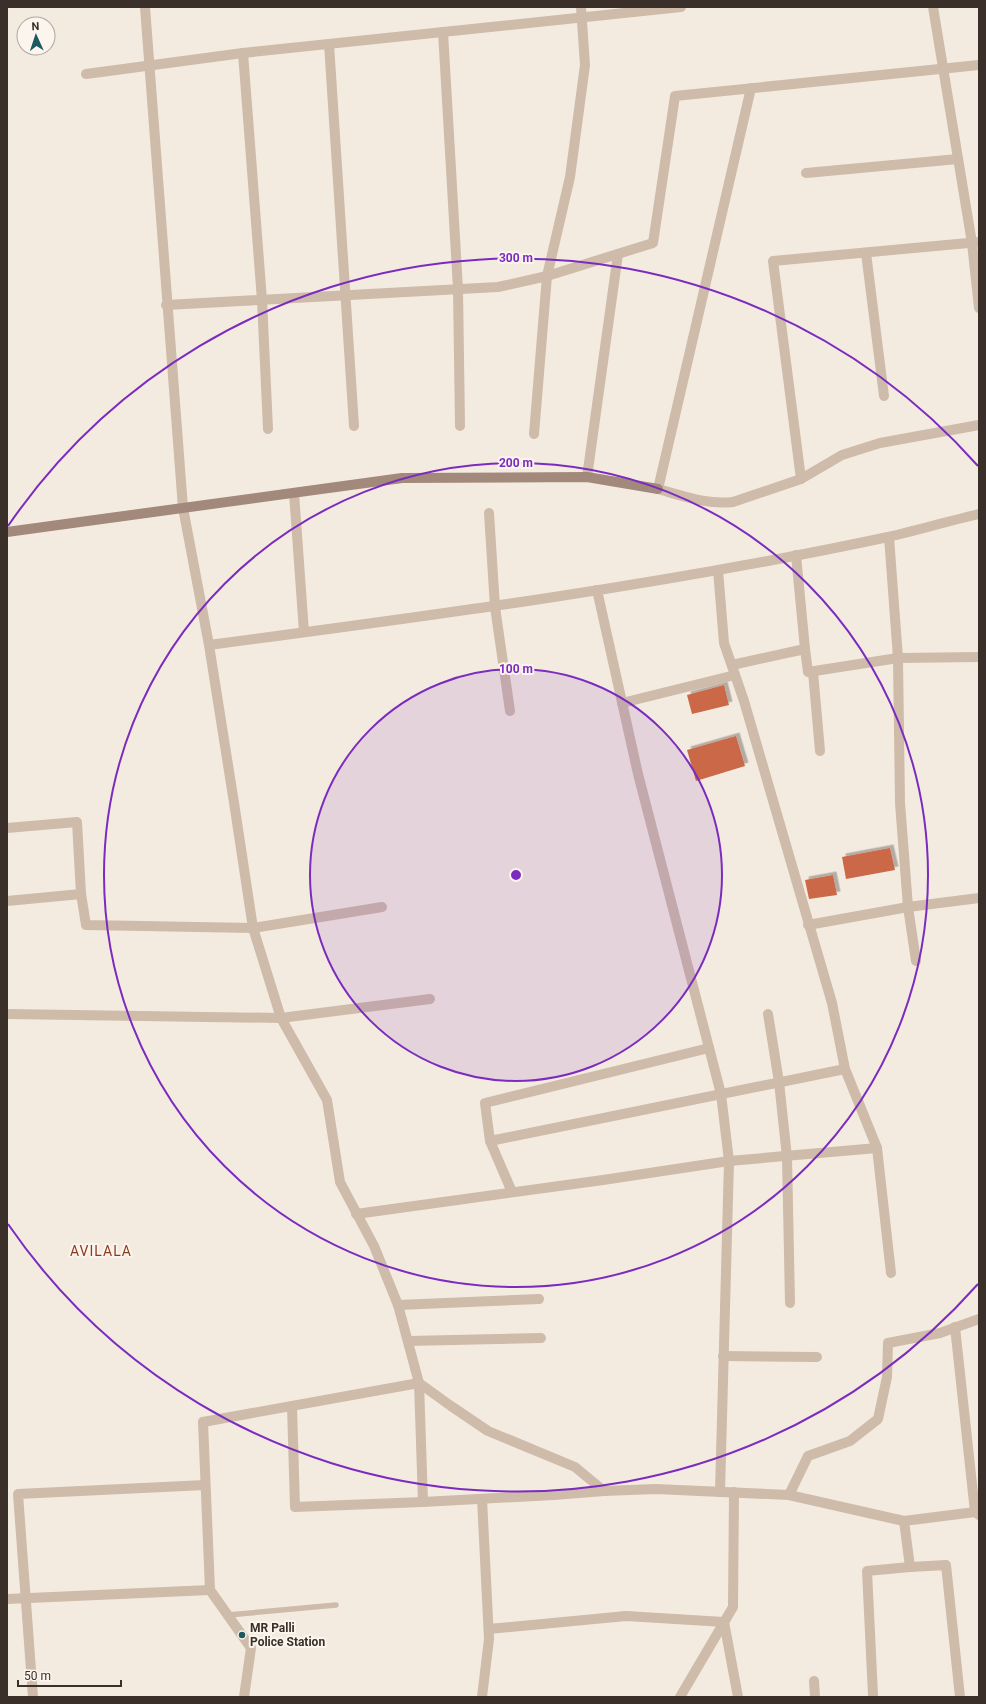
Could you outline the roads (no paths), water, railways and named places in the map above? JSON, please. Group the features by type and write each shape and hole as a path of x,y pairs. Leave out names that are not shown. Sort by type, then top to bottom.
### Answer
{"street":[{"path":"144,7 150,66 166,305 183,508 209,645 236,809 253,928 281,1018 327,1100 340,1182 374,1246 398,1305 419,1383 423,1502"},
{"path":"86,74 243,53 442,32 581,12 681,7"},
{"path":"933,7 958,159 975,243 979,308"},
{"path":"534,434 547,276 570,177 585,65 581,12"},
{"path":"442,32 458,289 460,426"},
{"path":"329,44 354,426"},
{"path":"243,53 262,300 268,429"},
{"path":"166,305 498,287 547,276 653,243 675,96 979,65"},
{"path":"658,489 751,88"},
{"path":"806,173 958,159"},
{"path":"801,479 773,261 975,243"},
{"path":"866,253 884,396"},
{"path":"587,477 618,254"},
{"path":"7,532 402,478 587,477 658,489 701,501 725,503 741,500 801,479 842,455 880,443 979,425"},
{"path":"294,493 304,632"},
{"path":"489,513 495,607 510,710"},
{"path":"209,645 495,607 718,570 889,537 979,514"},
{"path":"889,537 898,658 900,803 908,906 916,961"},
{"path":"796,555 808,672 898,658 979,657"},
{"path":"718,570 724,642 734,670 832,1003 845,1069 877,1148 891,1273"},
{"path":"597,590 640,782 720,1094 729,1160 720,1492"},
{"path":"622,703 805,649"},
{"path":"813,672 820,751"},
{"path":"7,828 77,822 81,894 86,925 253,928 382,906"},
{"path":"7,900 81,894"},
{"path":"808,925 908,906 979,898"},
{"path":"8,1014 281,1018 430,999"},
{"path":"768,1014 779,1082 787,1157 790,1303"},
{"path":"512,1192 490,1141 486,1103 709,1048"},
{"path":"490,1141 845,1069"},
{"path":"356,1214 729,1160 787,1157 877,1148"},
{"path":"398,1305 540,1299"},
{"path":"789,1495 808,1456 850,1441 878,1419 886,1377 888,1344 940,1332 979,1319"},
{"path":"292,1406 295,1507 554,1496 604,1491 656,1490 789,1495 904,1521 977,1513 955,1327"},
{"path":"408,1341 541,1338"},
{"path":"723,1356 817,1357"},
{"path":"244,1697 251,1648 210,1590 202,1422 419,1383 488,1431 576,1467 604,1491"},
{"path":"33,1697 18,1494 205,1485"},
{"path":"680,1697 733,1607 734,1492"},
{"path":"482,1499 489,1629 482,1697"},
{"path":"904,1521 910,1567"},
{"path":"873,1695 867,1572 946,1565 960,1697"},
{"path":"7,1599 210,1590"},
{"path":"489,1629 626,1616 724,1622"},
{"path":"724,1622 738,1697"},
{"path":"814,1681 815,1697"}],"lane":[{"path":"228,1615 336,1605"}],"place":[{"name":"MR Palli Police Station","path":"242,1635"}],"district":[{"name":"AVILALA","path":"101,1251"}]}
